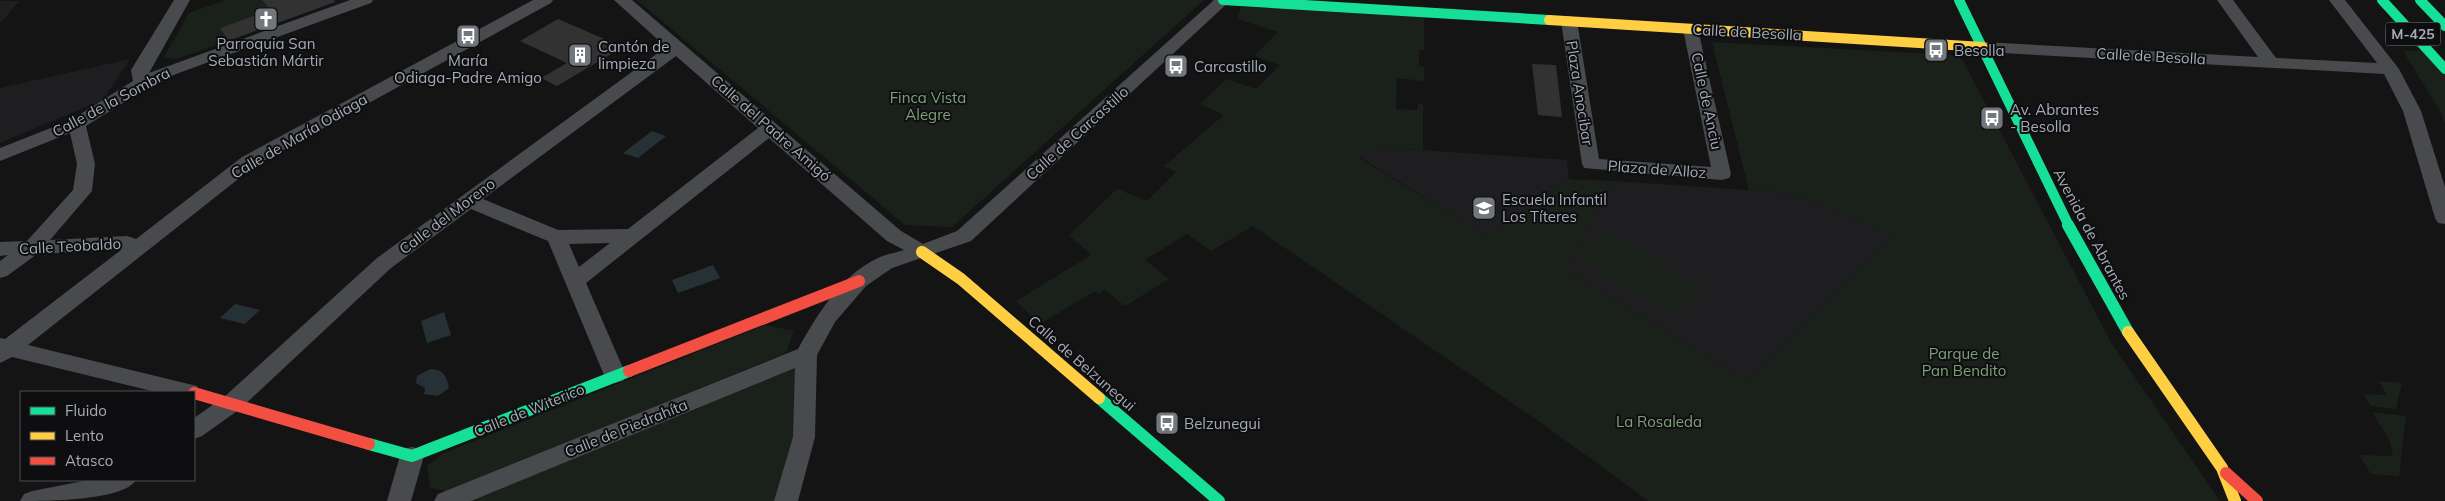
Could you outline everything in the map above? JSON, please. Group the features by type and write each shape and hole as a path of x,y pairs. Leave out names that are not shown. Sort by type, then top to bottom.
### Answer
{"street":[{"path":"144,82 140,78 140,70 182,0"},
{"name":"Calle de la Sombra","path":"0,155 77,124 144,82 170,70 364,0"},
{"name":"Calle de María Odiaga","path":"3,350 249,161 545,0"},
{"name":"Calle del Padre Amigó","path":"622,0 894,236 922,252"},
{"name":"Calle de Besolla","path":"1223,0 1983,47 2390,69"},
{"name":"Calle de Carcastillo","path":"806,355 827,317 858,282 885,263 922,252 964,236 1223,0"},
{"name":"Avenida de Abrantes","path":"1959,0 2068,225 2128,332 2222,468 2257,501"},
{"path":"2225,0 2271,63"},
{"path":"2337,0 2390,69 2412,111 2445,218"},
{"name":"M-425","path":"2382,0 2445,69"},
{"name":"M-425","path":"2420,0 2445,26"},
{"name":"Plaza Anocibar","path":"1569,22 1591,164"},
{"name":"Calle de Anciu","path":"1691,29 1722,174"},
{"name":"Calle del Moreno","path":"195,429 232,402 384,262 677,47"},
{"path":"0,271 33,247 82,191 86,164 77,124"},
{"path":"575,281 770,128"},
{"name":"Plaza de Alloz","path":"1591,164 1722,174"},
{"path":"467,200 556,237 632,236"},
{"path":"556,237 615,375"},
{"name":"Calle Teobaldo","path":"0,250 127,243 139,246"},
{"name":"Calle de Belzunegui","path":"922,252 961,279 1219,501"},
{"name":"Calle de Witerico","path":"412,456 615,375 858,282"},
{"path":"3,350 185,391"},
{"path":"786,501 804,437 806,355"},
{"name":"Calle de Piedrahíta","path":"446,501 806,355"},
{"path":"195,393 232,402 412,456 399,501"},
{"name":"Avenida de Abrantes","path":"2222,468 2235,501"},
{"path":"32,501 122,481"}],"shaded area":[{"path":"0,1 20,1 0,23"},
{"path":"130,59 103,100 0,143 0,88"},
{"path":"652,131 666,136 638,158 623,153"},
{"name":"Escuela Infantil Los Títeres","path":"1375,147 1567,160 1569,179 1487,236 1358,156"},
{"path":"1613,181 1791,193 1893,235 1746,380 1566,270"},
{"path":"713,265 720,278 678,293 672,280"},
{"path":"235,304 260,310 245,324 220,318"},
{"path":"444,312 451,335 427,343 421,321"},
{"path":"430,369 438,370 446,377 449,388 438,396 424,394 425,388 416,383 417,376"}],"green space":[{"path":"226,0 262,0 270,10 220,28 228,41 176,59 164,57 189,13"},
{"name":"Finca Vista Alegre","path":"637,0 1204,0 952,227 905,225"},
{"name":"Parque de Pan Bendito","path":"1241,7 1424,16 1424,50 1419,50 1419,66 1424,67 1424,81 1397,78 1396,109 1418,110 1418,104 1423,104 1423,150 1375,147 1358,157 1487,236 1569,179 1613,181 1566,270 1746,380 1893,235 1791,193 1749,190 1712,42 1950,55 1962,59 2112,344 2220,501 1649,501 1544,425 1253,226 1211,251 1187,234 1145,260 1169,279 1125,306 1105,290 1099,294 1095,291 1040,324 1016,301 1091,255 1069,235 1117,189 1147,201 1176,172 1164,166 1224,115 1200,104 1226,79 1256,89 1280,65 1254,56 1278,32 1237,19"},
{"path":"2403,51 2424,51 2445,75 2445,124 2440,111"},
{"path":"1606,231 1705,288 1673,316 1573,256"},
{"path":"765,325 794,331 786,353 447,491 430,488 427,466 444,453"},
{"path":"806,355 787,501 446,501"},
{"path":"2379,381 2402,383 2396,409 2371,406 2363,394 2387,395"},
{"path":"2372,412 2406,416 2399,476 2371,474 2359,455 2393,456 2389,439"}],"building":[{"name":"Parroquia San Sebastián Mártir","path":"262,0 334,0 335,2 228,41 220,28 270,10"},
{"name":"Cantón de limpieza","path":"558,19 623,47 557,86 541,78 567,63 520,41"},
{"path":"1532,64 1556,65 1562,117 1538,115"}],"traffic: fast":[{"path":"1223,0 1549,20"},
{"path":"1959,0 2068,225 2128,332"},
{"path":"2382,0 2445,69"},
{"path":"2420,0 2445,26"},
{"path":"369,444 412,456 629,371"},
{"path":"1099,398 1219,501"}],"traffic: slow":[{"path":"1549,20 1983,47"},
{"path":"922,252 961,279 1099,398"},
{"path":"2128,332 2222,468 2235,501"}],"traffic: jam":[{"path":"629,371 859,281"},
{"path":"195,393 369,444"},
{"path":"2226,473 2257,501"}],"place":[{"name":"Parroquia San Sebastián Mártir","path":"266,19"},
{"name":"María Odiaga-Padre Amigo","path":"468,36"},
{"name":"Besolla","path":"1936,50"},
{"name":"Cantón de limpieza","path":"580,55"},
{"name":"Carcastillo","path":"1176,66"},
{"name":"Av. Abrantes - Besolla","path":"1992,118"},
{"name":"Escuela Infantil Los Títeres","path":"1484,208"},
{"name":"Belzunegui","path":"1167,423"}],"park label":[{"name":"La Rosaleda","path":"1659,421"}]}
